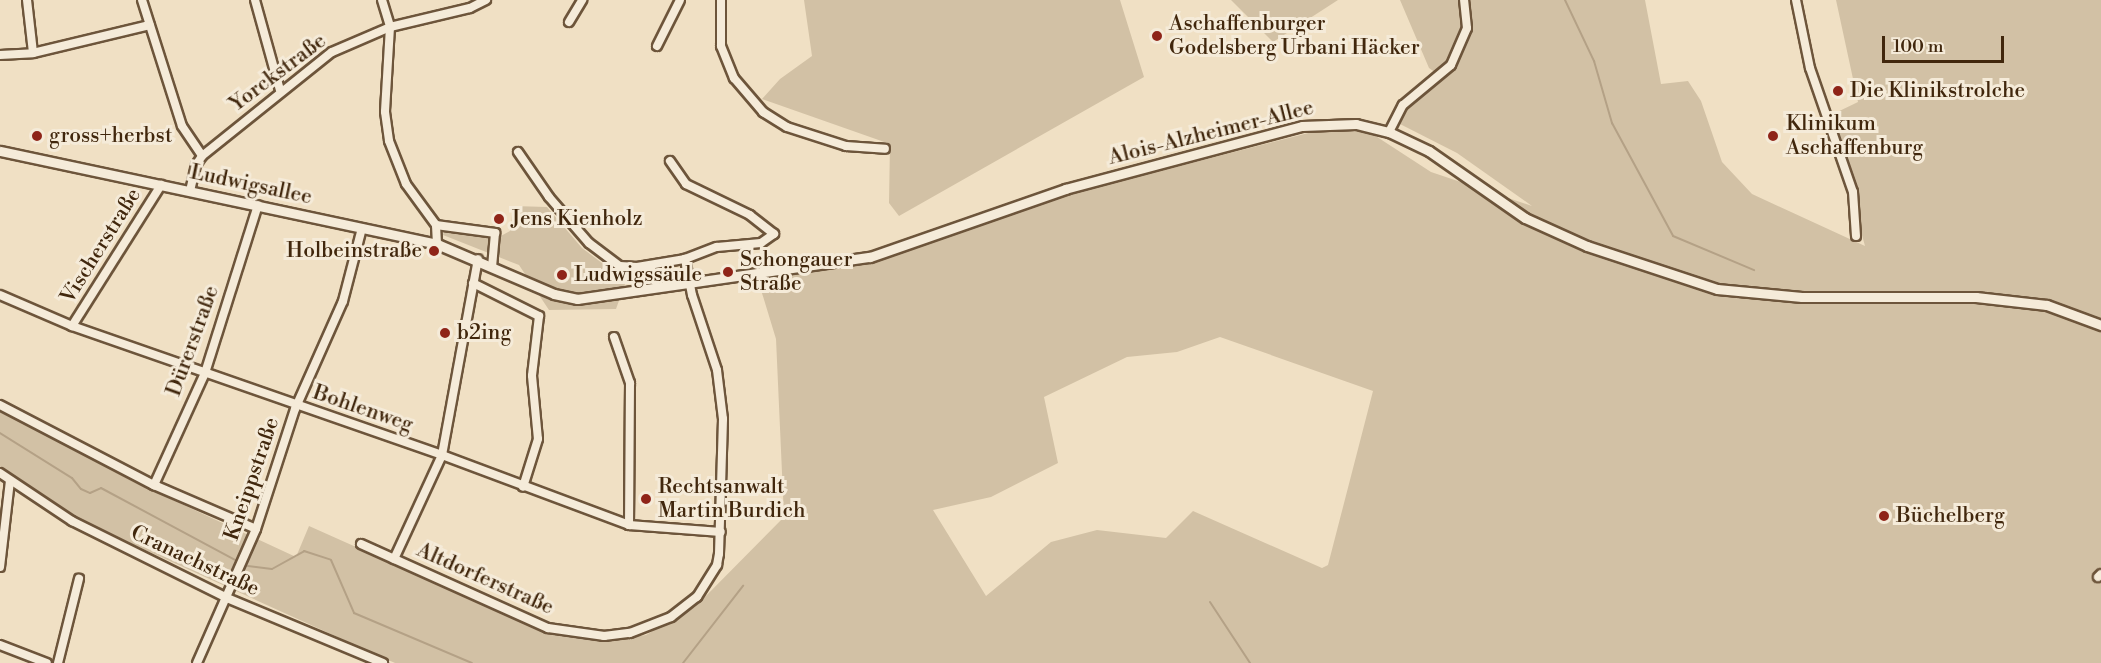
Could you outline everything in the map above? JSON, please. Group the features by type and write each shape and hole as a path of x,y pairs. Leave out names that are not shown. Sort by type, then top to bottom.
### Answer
{"street":[{"path":"27,0 33,53"},
{"path":"142,0 182,126 202,156"},
{"path":"255,0 280,90"},
{"path":"382,0 390,27 385,112 389,141 406,184 436,225 437,243"},
{"name":"Yorckstraße","path":"190,191 196,165 202,156 280,90 332,52 390,27 470,8 486,0"},
{"path":"569,22 582,0"},
{"path":"657,46 680,0"},
{"path":"721,0 721,46 734,78 763,112 787,127 846,146 885,149"},
{"path":"1389,132 1403,105 1451,65 1467,28 1464,0"},
{"path":"1796,0 1805,51 1853,192 1856,236"},
{"path":"0,55 33,53 150,26"},
{"name":"Alois-Alzheimer-Allee","path":"690,286 870,257 1065,189 1302,126 1356,124 1389,132 1448,163 1525,218 1619,257 1717,289 1860,298 1976,297 2035,304 2101,325"},
{"name":"Ludwigsallee","path":"0,152 437,243 492,265 554,294 577,298 690,286"},
{"path":"518,152 549,197 590,243 620,266 637,267 685,259 717,247 761,243 774,234 750,215 686,184 669,161"},
{"name":"Vischerstraße","path":"72,326 161,185"},
{"name":"Dürerstraße","path":"154,485 205,373 258,205"},
{"path":"436,225 495,233 492,265"},
{"path":"297,405 343,301 362,228"},
{"path":"394,558 442,455 478,259"},
{"name":"Altdorferstraße","path":"361,544 548,628 604,636 655,626 697,597 717,565 724,468 717,370 690,286 685,259"},
{"path":"473,283 539,316 532,376 538,439 523,488"},
{"name":"Bohlenweg","path":"0,295 72,326 442,455 523,488 629,525 721,532"},
{"path":"614,337 630,383 629,525"},
{"path":"0,405 154,485 256,529"},
{"name":"Kneippstraße","path":"197,663 256,529 297,405"},
{"name":"Cranachstraße","path":"0,473 72,522 227,598 383,663"},
{"path":"0,567 10,481"},
{"path":"58,663 79,579"},
{"path":"0,656 2,646 47,663"}],"shaded area":[{"path":"804,0 1120,0 1144,77 899,216 889,203 890,144 762,99 780,79 812,56"},
{"path":"1231,0 1338,0 1273,42"},
{"path":"1400,0 1645,0 1661,84 1688,81 1701,101 1722,162 1752,194 1865,246 1829,116 1858,102 1836,0 2101,0 2101,663 395,663 79,520 0,466 0,411 134,482 296,557 309,526 551,634 604,642 646,635 695,607 784,517 776,339 758,280 871,263 1067,195 1324,129 1371,133 1431,172 1532,206 1457,153 1398,123 1406,110 1457,66 1436,73 1429,68","holes":["1220,337 1373,391 1328,565 1322,568 1193,511 1166,538 1097,530 1051,542 986,596 933,510 991,497 1058,463 1044,397 1127,357 1177,352"]},
{"path":"513,206 547,207 582,248 626,281 616,309 549,310 519,265 443,235 445,228 499,237 510,231"}],"waterway":[{"path":"1565,0 1594,61 1612,123 1673,236 1754,270"},
{"path":"0,433 72,478 81,489 90,493 101,488 235,560"},
{"path":"248,566 272,569 304,551 331,560 354,613 472,663"},
{"path":"683,663 743,586"},
{"path":"1210,602 1250,663"}],"place":[{"name":"Aschaffenburger Godelsberg Urbani Häcker","path":"1157,36"},
{"name":"Die Klinikstrolche","path":"1838,91"},
{"name":"gross+herbst","path":"37,136"},
{"name":"Klinikum Aschaffenburg","path":"1773,136"},
{"name":"Jens Kienholz","path":"499,219"},
{"name":"Holbeinstraße","path":"434,251"},
{"name":"Schongauer Straße","path":"728,272"},
{"name":"Ludwigssäule","path":"562,275"},
{"name":"b2ing","path":"445,333"},
{"name":"Rechtsanwalt Martin Burdich","path":"646,499"},
{"name":"Büchelberg","path":"1884,516"}]}
